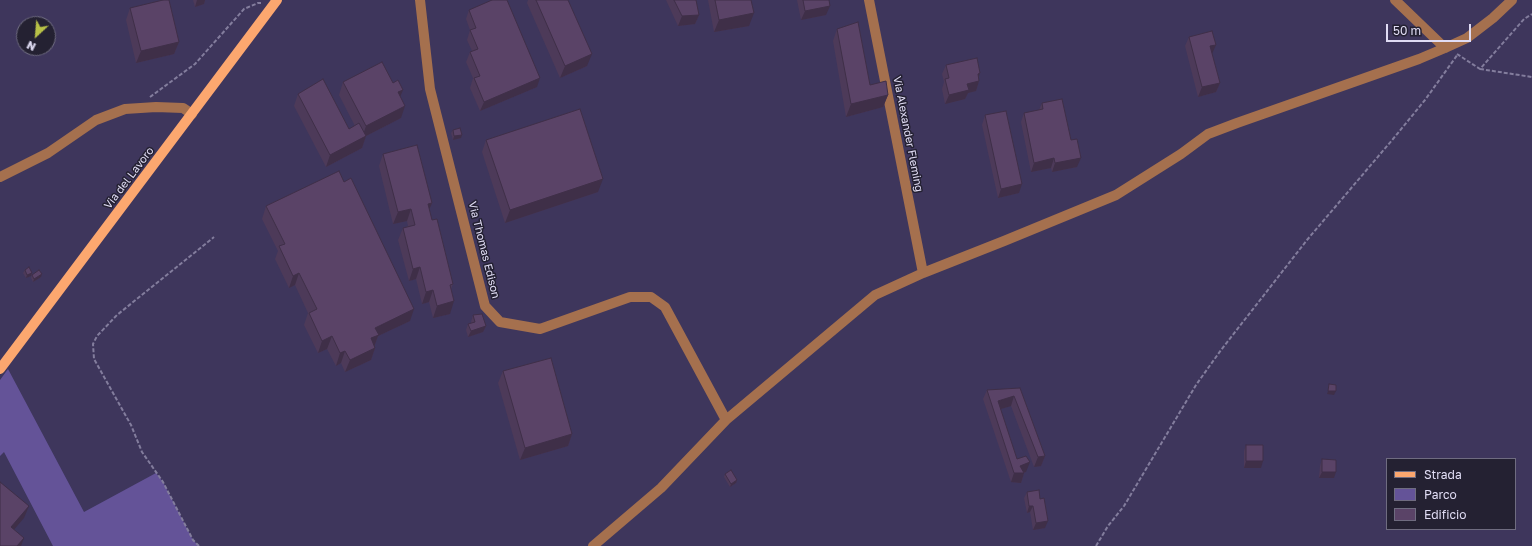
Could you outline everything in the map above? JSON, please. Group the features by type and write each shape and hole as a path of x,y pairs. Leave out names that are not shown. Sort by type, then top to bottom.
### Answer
{"main road":[{"name":"Via del Lavoro","path":"0,369 274,3"}],"street":[{"name":"Via Thomas Edison","path":"420,0 430,89 485,306 500,322 540,329 630,297 651,296 665,307 726,420"},
{"name":"Via Alexander Fleming","path":"870,0 923,273"},
{"path":"1395,0 1445,48"},
{"path":"593,546 661,488 726,420 875,295 923,273 1116,195 1181,154 1208,134 1419,59 1467,38 1493,18 1512,0"},
{"path":"0,177 48,153 96,120 125,109 156,107 183,108 192,114"}],"path":[{"path":"139,109 143,102 195,64 244,9 258,2 274,3"},
{"path":"1480,68 1524,19 1532,14"},
{"path":"1445,48 1458,54 1480,68 1532,77"},
{"path":"1096,546 1108,526 1124,506 1196,385 1221,350 1297,252 1425,100 1458,54"},
{"path":"199,546 193,540 163,482 142,452 131,425 94,359 93,344 97,336 117,315 214,237"}],"green space":[{"path":"8,369 84,512 156,473 163,482 193,540 199,546 53,546 4,452 0,456 0,380"}],"building":[{"path":"163,0 169,0 179,42 141,51 130,8"},
{"path":"492,0 507,0 540,78 484,102 474,78 480,76 470,52 478,49 470,30 476,28 469,10"},
{"path":"536,0 568,0 592,54 565,66"},
{"path":"674,0 696,0 699,15 682,16"},
{"path":"715,0 751,0 754,13 719,20"},
{"path":"803,0 829,0 830,6 805,11"},
{"path":"858,22 870,85 886,81 888,95 851,104 837,29"},
{"path":"1212,31 1216,45 1210,46 1220,83 1202,87 1189,37"},
{"path":"977,58 980,73 978,74 979,81 967,84 969,90 949,95 945,79 949,78 946,65"},
{"path":"382,62 393,83 398,80 403,90 398,92 405,106 366,126 343,82"},
{"path":"323,79 349,129 359,123 366,136 330,155 298,94"},
{"path":"1062,99 1071,140 1077,139 1081,158 1055,163 1054,158 1034,163 1024,113 1043,109 1042,103"},
{"path":"580,109 603,179 510,210 486,140"},
{"path":"1006,111 1022,184 1001,189 985,115"},
{"path":"460,128 462,135 454,136 453,130"},
{"path":"417,145 432,203 428,204 432,220 437,219 453,284 450,285 454,301 437,306 433,290 426,292 420,267 413,269 403,228 415,225 411,209 398,212 383,154"},
{"path":"339,171 344,182 351,178 414,309 375,328 379,335 371,338 375,348 350,360 345,351 340,353 332,336 322,341 309,313 317,309 299,273 293,276 279,246 285,244 266,206"},
{"path":"29,267 32,273 27,275 25,270"},
{"path":"39,270 42,274 34,279 32,275"},
{"path":"482,314 486,326 471,331 468,324 475,322 473,315"},
{"path":"551,358 572,434 525,448 503,371"},
{"path":"1329,384 1336,385 1336,391 1328,391"},
{"path":"1020,388 1045,456 1038,457 1014,396 998,401 1017,459 1026,456 1030,462 1020,466 1024,473 1014,473 987,390"},
{"path":"1246,445 1263,445 1263,461 1246,461"},
{"path":"1322,459 1336,460 1336,472 1322,472"},
{"path":"731,470 737,480 731,484 725,474"},
{"path":"0,482 29,506 11,527 24,538 17,546 0,546"},
{"path":"1039,490 1040,499 1044,498 1048,521 1036,523 1033,506 1029,506 1027,492"}]}
